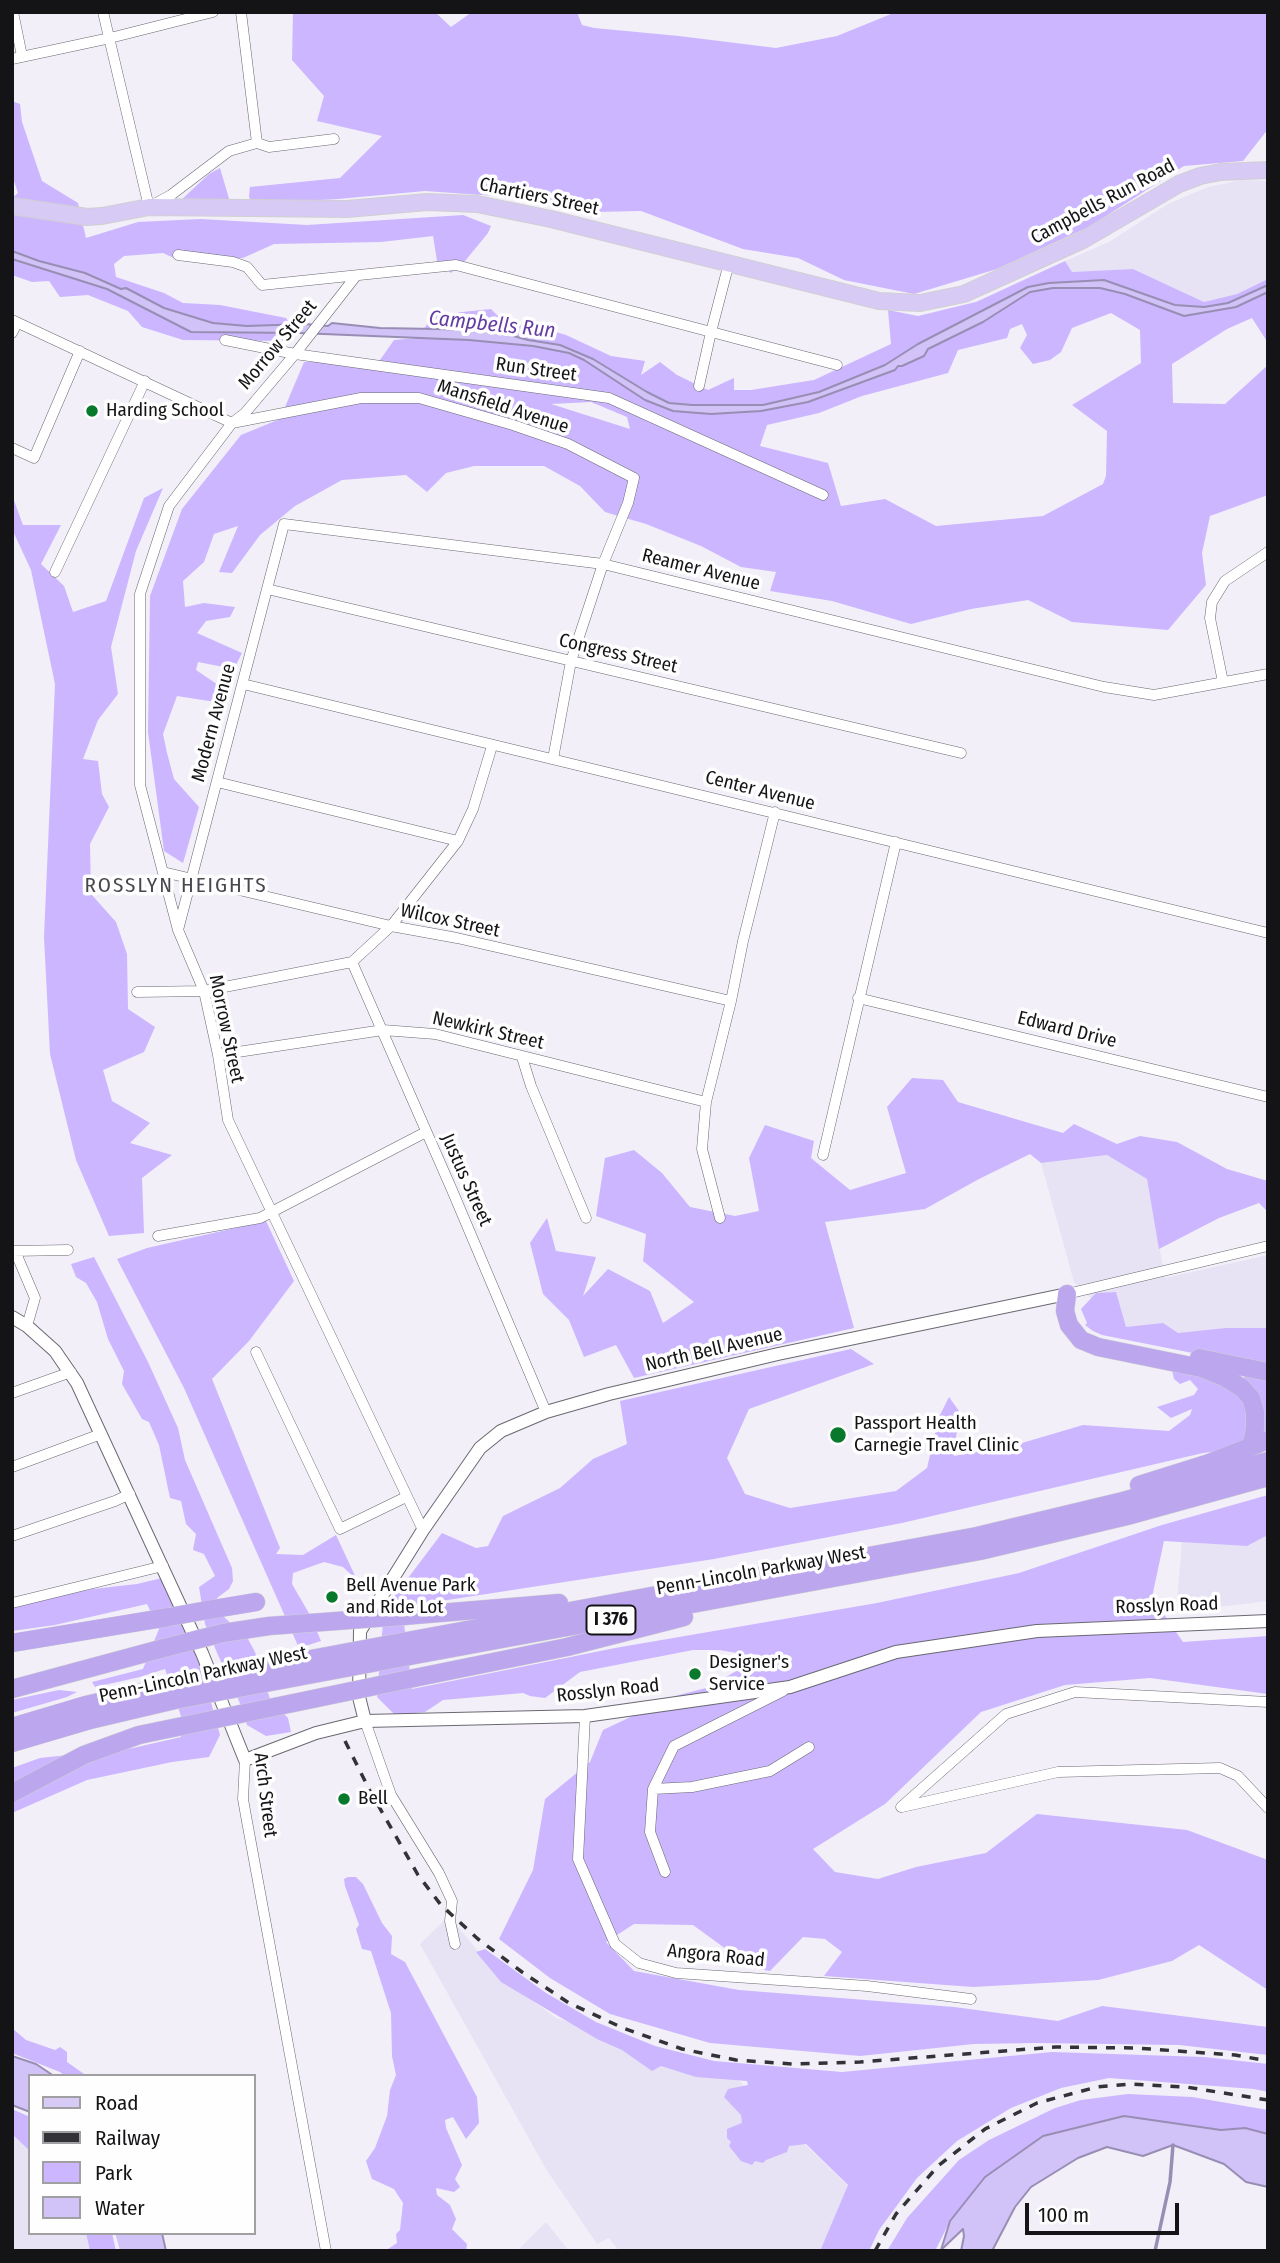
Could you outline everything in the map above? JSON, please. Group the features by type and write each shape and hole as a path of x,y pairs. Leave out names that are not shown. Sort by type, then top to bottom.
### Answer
{"highway":[{"path":"1068,1294 1079,1326 1094,1337 1268,1371"},
{"path":"1068,1294 1065,1311 1069,1325 1081,1340 1098,1347 1201,1368 1242,1388 1251,1398 1255,1412 1251,1447"},
{"path":"977,1536 1209,1464 1268,1440"},
{"name":"Penn-Lincoln Parkway West","path":"409,1649 678,1592 977,1536 1111,1504 1268,1461"},
{"name":"Penn-Lincoln Parkway West","path":"12,1727 86,1704 174,1692 409,1649 812,1583 980,1551 1054,1535 1268,1477"},
{"path":"12,1793 84,1755 129,1738 601,1639 812,1583"},
{"path":"12,1689 223,1633 269,1626 678,1592"},
{"path":"12,1643 256,1602"},
{"name":"Penn-Lincoln Parkway West","path":"12,1743 174,1692"}],"main road":[{"name":"Campbells Run Road","path":"964,294 1083,240 1179,184 1221,172 1268,170"},
{"name":"Chartiers Street","path":"12,206 87,217 149,207 334,209 427,202 477,204 525,212 879,301 920,303 964,294"}],"street":[{"path":"13,12 17,57 110,38 213,12"},
{"path":"103,12 149,207 172,195 229,151 257,143 269,147 334,139"},
{"path":"241,12 257,143"},
{"path":"178,255 247,267 262,285 456,265 837,366"},
{"path":"699,386 729,263"},
{"name":"Morrow Street","path":"356,276 306,341 244,413 232,423 169,506 140,594 140,785 178,930 204,991 228,1120 423,1530"},
{"path":"12,333 15,322 232,423"},
{"name":"Run Street","path":"225,340 295,354 609,398 823,495"},
{"path":"12,448 33,458 80,351"},
{"path":"55,572 145,381"},
{"name":"Mansfield Avenue","path":"232,423 361,398 419,398 568,444 634,478 628,503 603,564 572,661 553,759"},
{"name":"Reamer Avenue","path":"284,524 603,564 1104,687 1154,695 1268,674"},
{"name":"Modern Avenue","path":"178,930 284,524"},
{"path":"1223,682 1210,618 1212,603 1225,581 1268,552"},
{"name":"Congress Street","path":"267,589 961,753"},
{"name":"Center Avenue","path":"243,684 1268,933"},
{"path":"137,992 204,991 352,962 391,926 458,841 473,809 492,746"},
{"path":"216,782 458,841"},
{"path":"720,1218 702,1149 706,1101 775,812"},
{"path":"823,1155 895,842"},
{"name":"Wilcox Street","path":"163,872 391,926 457,938 731,1001"},
{"name":"Justus Street","path":"352,962 546,1412"},
{"name":"Edward Drive","path":"858,999 1268,1097"},
{"name":"Newkirk Street","path":"218,1055 383,1030 435,1034 706,1101"},
{"path":"522,1057 531,1086 586,1218"},
{"path":"158,1236 260,1218 426,1132"},
{"name":"North Bell Avenue","path":"365,1721 359,1697 360,1631 423,1530 480,1448 501,1431 546,1412 609,1394 778,1354 1068,1294 1268,1246"},
{"path":"27,1326 35,1298 14,1251 68,1250"},
{"name":"Arch Street","path":"12,1317 27,1326 55,1351 71,1372 163,1566 245,1760 244,1807 326,2251"},
{"path":"256,1352 340,1529 406,1497"},
{"path":"12,1393 71,1372"},
{"path":"12,1466 101,1434"},
{"path":"12,1536 130,1494"},
{"path":"12,1603 163,1566"},
{"name":"Rosslyn Road","path":"245,1760 316,1733 365,1721 585,1716 790,1687 896,1651 1037,1631 1268,1621"},
{"path":"665,1872 650,1832 653,1789 674,1746 790,1687"},
{"path":"1268,1702 1075,1692 1006,1714 901,1807 1058,1772 1220,1768 1238,1776 1268,1808"},
{"name":"Angora Road","path":"585,1716 578,1859 615,1944 639,1963 676,1973 867,1986 971,1999"},
{"path":"365,1721 391,1795 439,1873 452,1901 450,1921 455,1944"},
{"path":"653,1789 692,1787 770,1771 809,1747"}],"shaded area":[{"path":"1242,180 1268,181 1268,279 1237,294 1204,302 1133,269 1072,272 1065,261 1109,242 1168,204 1208,187"},
{"path":"1107,1155 1147,1179 1165,1278 1268,1255 1268,1335 1127,1332 1074,1282 1041,1163"},
{"path":"1268,1535 1268,1601 1176,1612 1182,1542 1247,1546"},
{"path":"449,1916 496,1973 556,2018 734,2076 848,2186 820,2251 619,2251 609,2238 597,2244 546,2169 420,1944"},
{"path":"12,2134 28,2149 28,2235 86,2235 90,2251 12,2251"},
{"path":"546,2222 569,2251 517,2251"}],"green space":[{"path":"293,12 435,12 451,27 472,12 577,12 582,25 594,28 776,48 837,36 896,12 1268,12 1268,129 1243,161 1184,166 1089,227 997,269 914,294 844,280 798,258 743,249 641,211 593,212 510,197 425,191 251,204 250,187 340,178 382,136 317,121 324,96 292,60"},
{"path":"12,101 20,104 22,122 42,181 78,203 86,238 138,222 200,219 307,225 463,215 491,226 465,261 451,273 437,261 433,236 381,242 274,244 243,258 176,259 163,253 124,256 114,264 116,277 164,293 183,303 220,305 286,318 297,335 289,341 183,340 142,327 128,311 88,295 60,297 49,281 32,282 12,275 12,198 18,193 12,175"},
{"path":"220,168 230,202 179,202 209,174"},
{"path":"1065,261 1072,272 1133,269 1204,302 1237,294 1268,279 1268,343 1252,318 1227,329 1172,364 1173,403 1225,404 1268,365 1268,495 1210,516 1202,553 1206,585 1168,630 1072,622 1028,600 971,609 911,624 832,601 770,591 776,572 741,567 701,546 646,524 605,512 580,486 544,466 474,466 446,473 427,492 406,475 342,480 295,506 260,535 232,573 219,572 238,526 214,534 204,562 183,581 185,607 204,603 235,607 230,617 206,621 197,633 242,653 234,669 198,662 196,670 227,691 222,703 177,696 163,734 174,779 199,807 183,863 164,851 148,732 150,596 182,509 241,435 280,419 304,362 380,360 394,340 417,338 434,315 491,309 503,321 528,324 566,335 611,356 645,361 641,375 660,362 677,375 708,390 734,378 734,390 751,390 814,380 891,344 888,310 918,316 976,302","holes":["1111,313 1140,330 1141,363 1072,405 1107,431 1106,476 1103,484 1043,516 936,526 885,499 841,506 828,463 760,446 767,425 819,413 862,396 948,373 958,350 1007,338 1010,329 1022,324 1027,335 1020,348 1033,364 1050,360 1061,352 1072,328","591,402 627,417 630,429 551,404"]},
{"path":"163,488 136,551 111,647 118,694 98,720 83,759 98,761 102,794 109,807 90,844 91,894 116,922 127,954 128,1009 155,1027 144,1052 103,1070 112,1101 150,1123 130,1143 172,1155 142,1178 144,1233 109,1236 76,1160 50,1054 44,937 55,684 31,570 12,529 12,495 23,525 61,525 41,564 64,586 73,612 106,601 144,498"},
{"path":"912,1078 943,1080 958,1102 1063,1133 1074,1124 1117,1144 1140,1136 1177,1142 1227,1169 1268,1181 1268,1212 1259,1203 1219,1218 1159,1249 1147,1179 1107,1155 1041,1163 1030,1154 925,1209 825,1222 854,1328 634,1378 616,1345 584,1357 569,1320 543,1294 530,1243 547,1218 556,1251 596,1257 583,1296 608,1269 650,1291 663,1323 694,1302 643,1261 646,1234 596,1216 605,1158 634,1150 662,1173 690,1207 735,1216 759,1211 749,1158 765,1125 814,1141 811,1158 850,1190 906,1173 887,1107"},
{"path":"266,1221 294,1281 249,1341 212,1379 280,1548 276,1554 303,1555 336,1535 357,1580 343,1567 324,1562 293,1573 292,1584 321,1641 299,1648 184,1388 117,1259 147,1248"},
{"path":"94,1257 148,1362 178,1428 185,1460 232,1568 233,1581 229,1589 217,1598 224,1617 248,1639 270,1699 288,1718 291,1732 266,1736 247,1725 205,1624 199,1587 215,1576 204,1554 193,1550 196,1534 186,1524 181,1501 170,1498 159,1445 149,1422 142,1419 122,1384 124,1371 108,1339 97,1302 86,1283 76,1277 71,1264"},
{"path":"1116,1292 1126,1327 1163,1323 1178,1333 1226,1328 1268,1328 1268,1368 1102,1335 1085,1325 1087,1323 1081,1309 1096,1293"},
{"path":"851,1349 874,1364 749,1409 727,1458 745,1494 790,1508 896,1491 927,1468 939,1417 949,1397 959,1411 954,1456 1022,1443 1083,1425 1169,1431 1190,1415 1192,1409 1171,1418 1157,1407 1194,1395 1198,1389 1190,1380 1180,1384 1174,1379 1171,1366 1208,1366 1247,1402 1249,1438 1227,1450 1203,1453 902,1523 714,1559 402,1607 412,1689 615,1648 877,1603 1019,1573 1162,1525 1268,1495 1268,1535 1247,1546 1164,1541 1152,1597 1183,1642 1268,1636 1268,1694 1150,1678 1065,1685 981,1712 885,1804 813,1849 835,1872 878,1879 916,1867 986,1853 1037,1814 1187,1830 1268,1860 1268,1990 1199,1945 1172,1961 1098,1980 973,1987 824,1976 842,1952 825,1939 803,1937 770,1971 752,1968 693,1925 634,1924 606,1942 634,1971 739,1990 954,2007 1058,2021 1102,2006 1268,2027 1268,2055 1179,2045 1037,2043 974,2044 860,2056 710,2043 610,2014 550,1978 499,1939 533,1870 545,1799 590,1762 603,1730 675,1696 710,1687 741,1668 737,1653 693,1650 580,1672 545,1698 523,1693 443,1700 425,1712 395,1715 377,1697 384,1610 442,1533 476,1548 488,1546 503,1516 560,1488 593,1459 627,1444 620,1401"},
{"path":"1246,1372 1268,1376 1266,1432 1242,1382"},
{"path":"162,1578 200,1662 220,1735 209,1757 87,1780 12,1813 12,1768 40,1758 133,1748 181,1737 181,1716 165,1669 95,1687 92,1682 143,1669 159,1629 147,1604 55,1625 12,1631 12,1605"},
{"path":"59,1690 77,1692 12,1713 12,1700"},
{"path":"356,1877 363,1884 382,1923 392,1936 391,1954 405,1962 477,2097 479,2123 466,2139 453,2117 445,2120 462,2165 455,2179 460,2187 454,2192 436,2188 437,2195 450,2205 456,2219 452,2229 467,2244 466,2251 385,2251 397,2243 396,2234 400,2230 403,2203 394,2189 372,2179 366,2161 375,2148 387,2116 390,2090 396,2075 392,2056 391,2013 371,1951 362,1949 356,1929 359,1925 345,1886 344,1879"},
{"path":"485,1949 546,1993 596,2022 655,2046 714,2061 842,2072 1052,2052 1204,2057 1268,2064 1268,2092 1109,2078 1061,2088 1011,2108 957,2141 917,2178 879,2230 869,2251 820,2251 848,2185 806,2144 789,2146 787,2152 763,2163 755,2161 752,2165 741,2161 729,2146 731,2142 727,2138 727,2129 742,2123 741,2115 724,2097 728,2089 748,2085 747,2081 696,2077 661,2066 652,2071 622,2050 597,2039 501,1982 476,1952"},
{"path":"12,2028 26,2040 55,2050 60,2047 67,2052 67,2062 84,2074 62,2074 12,2053"},
{"path":"1128,2094 1192,2097 1268,2110 1268,2134 1245,2128 1221,2130 1125,2116 950,2221 935,2251 887,2251 907,2218 959,2160 989,2140 1055,2108 1081,2100"},
{"path":"12,2109 28,2116 28,2149 12,2134"},
{"path":"86,2235 112,2235 116,2251 90,2251"}],"water":[{"path":"12,251 85,273 121,289 126,288 164,308 213,323 247,326 328,326 332,323 380,328 492,330 560,345 593,359 669,403 692,405 763,405 819,392 885,365 918,344 1028,287 1104,280 1175,305 1204,307 1228,303 1268,285 1268,292 1236,307 1184,316 1125,294 1100,288 1053,288 1030,292 983,322 928,349 924,356 898,366 895,370 808,402 761,411 711,414 673,411 645,400 569,353 533,346 469,340 299,333 191,332 107,289 12,259"},
{"path":"12,2056 36,2064 51,2074 28,2074 28,2111 12,2105"},
{"path":"1124,2116 1221,2130 1245,2128 1268,2134 1268,2187 1246,2182 1224,2164 1173,2145 1143,2156 1107,2147 1078,2158 1031,2187 1015,2207 992,2251 961,2251 963,2229 941,2250 950,2221 985,2177 1043,2136"},
{"path":"133,2235 162,2235 166,2251 139,2251 134,2246"}],"waterway":[{"path":"1155,2251 1170,2182 1173,2145"},
{"path":"126,2235 130,2251"}],"railway":[{"path":"345,1741 418,1875 441,1905 478,1939 569,2003 623,2028 682,2049 736,2060 792,2064 860,2062 1056,2047 1135,2048 1235,2055 1268,2061"},
{"path":"875,2251 896,2214 938,2166 985,2129 1037,2103 1097,2087 1132,2084 1186,2087 1268,2100"}],"place":[{"name":"Harding School","path":"92,411"},
{"name":"Passport Health Carnegie Travel Clinic","path":"838,1435"},
{"name":"Bell Avenue Park and Ride Lot","path":"332,1597"},
{"name":"Designer's Service","path":"695,1674"},
{"name":"Bell","path":"344,1799"}],"district":[{"name":"ROSSLYN HEIGHTS","path":"176,886"}],"water label":[{"name":"Campbells Run","path":"492,325"}]}
